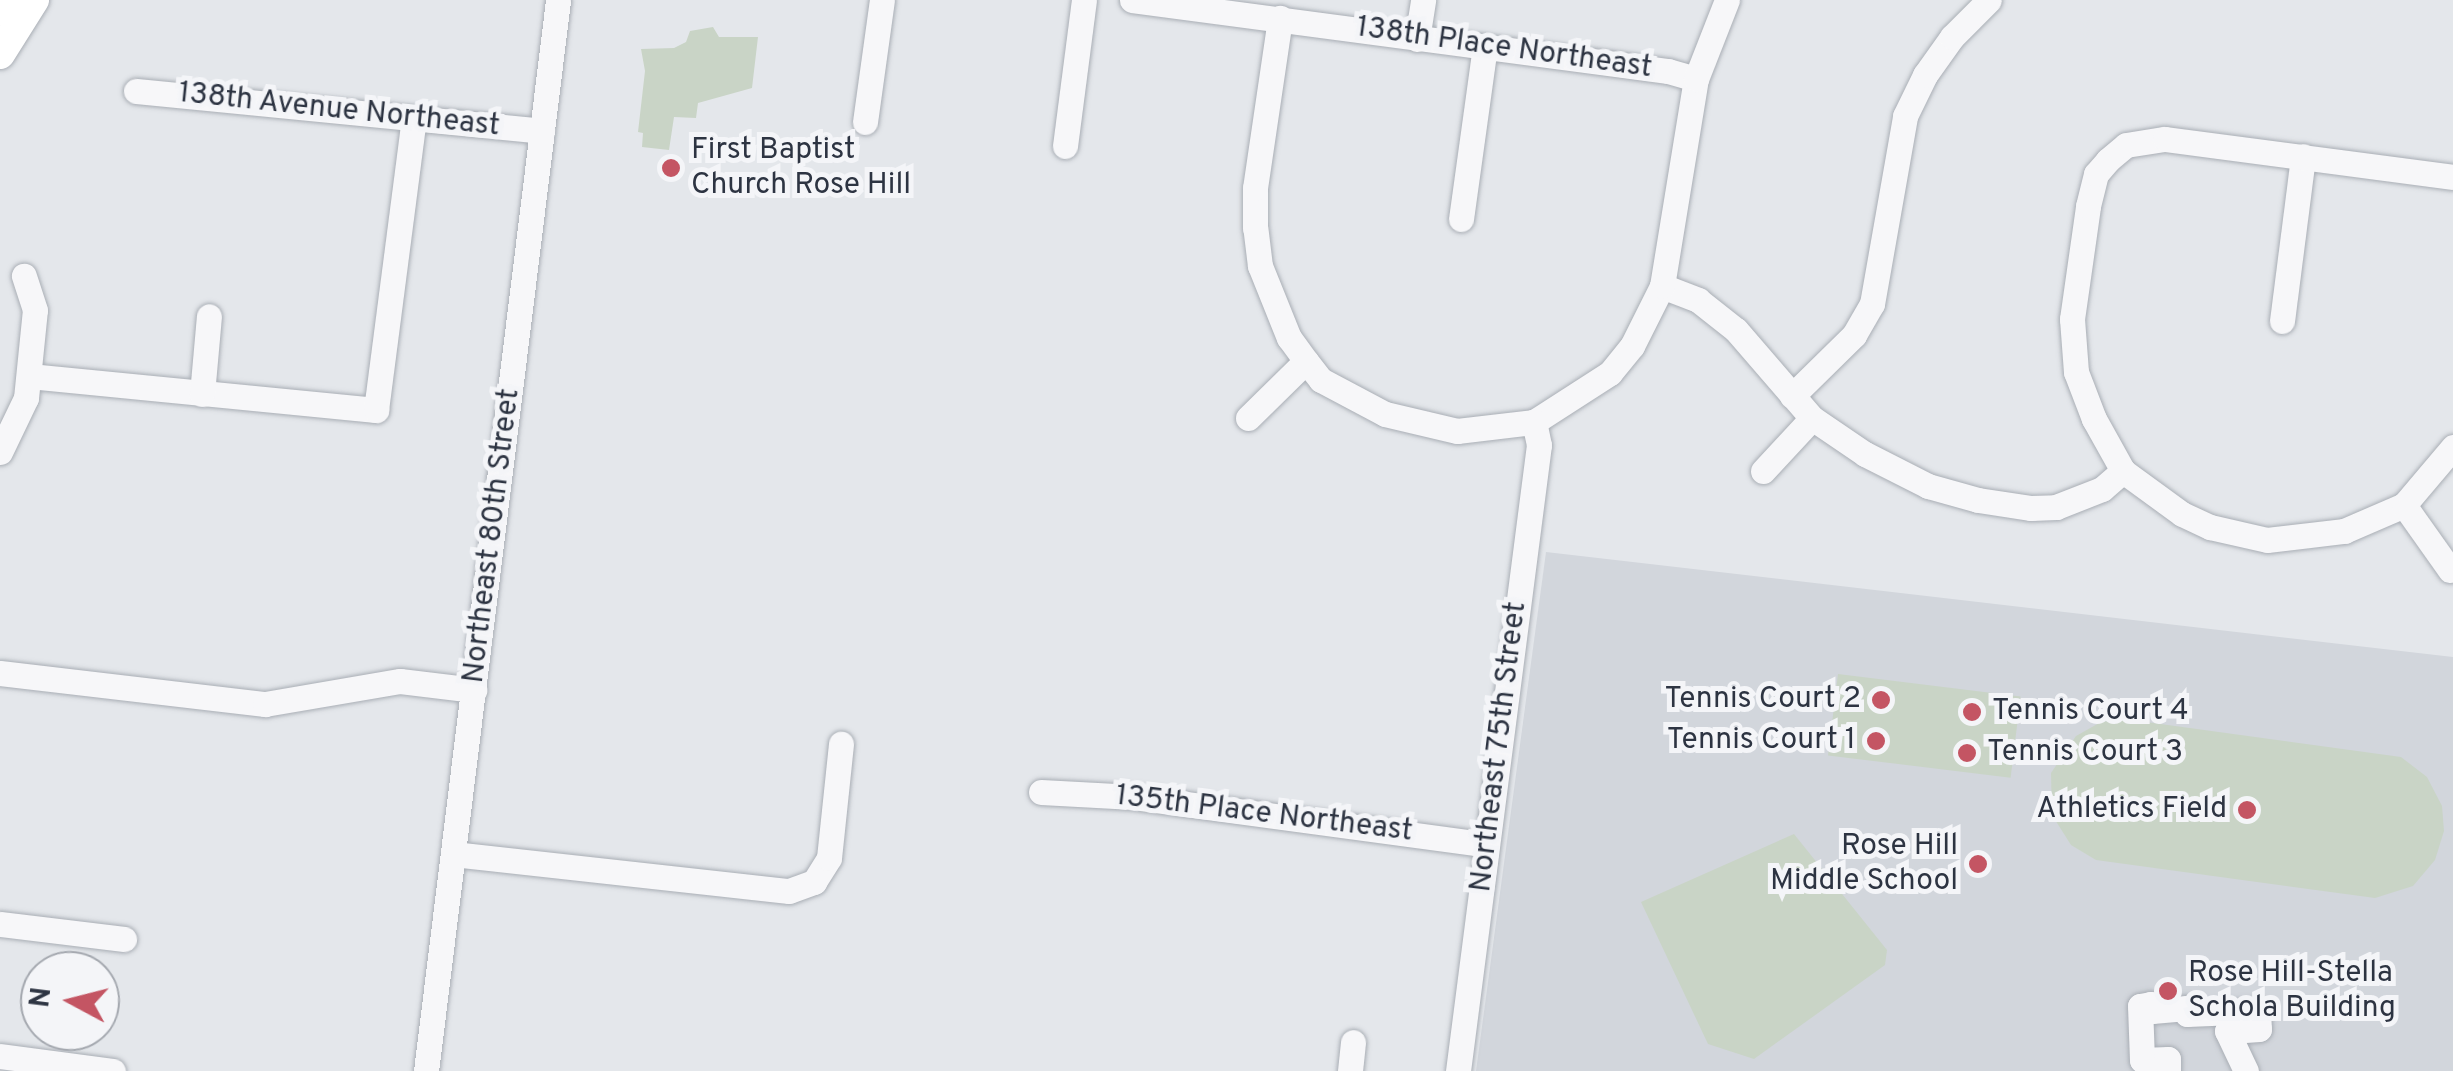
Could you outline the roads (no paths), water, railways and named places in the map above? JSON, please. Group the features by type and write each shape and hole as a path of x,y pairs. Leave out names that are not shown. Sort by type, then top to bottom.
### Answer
{"main road":[{"path":"0,11 7,0"},
{"path":"0,54 34,0"}],"street":[{"name":"Northeast 80th Street","path":"426,1071 558,0"},
{"path":"865,122 882,0"},
{"path":"1064,146 1084,0"},
{"name":"138th Place Northeast","path":"1132,0 1668,71 1696,79"},
{"path":"1418,39 1422,0"},
{"path":"1280,18 1255,188 1255,228 1260,266 1290,338 1320,380 1385,414 1457,431 1534,422 1610,373 1632,346 1662,286 1696,79 1727,0"},
{"path":"1792,396 1854,335 1872,304 1906,116 1925,75 1952,37 1990,0"},
{"path":"1460,219 1485,47"},
{"name":"138th Avenue Northeast","path":"136,91 542,131"},
{"path":"29,376 376,410 414,119"},
{"path":"2453,178 2165,139 2141,140 2126,146 2096,174 2072,319 2076,372 2094,420 2123,471 2182,514 2210,527 2267,540 2344,531 2404,505 2453,447"},
{"path":"2282,321 2304,156"},
{"path":"0,452 26,398 29,376 35,310 24,276"},
{"path":"1662,286 1698,300 1722,318 1812,418 1865,454 1928,486 1978,500 2031,508 2056,506 2102,489 2123,471"},
{"path":"202,394 209,316"},
{"path":"1248,418 1306,361"},
{"path":"1762,472 1812,418"},
{"name":"Northeast 75th Street","path":"1458,1071 1539,445 1534,422"},
{"path":"2404,505 2450,570"},
{"path":"0,673 266,704 400,681 474,690"},
{"path":"453,854 749,890 789,891 814,882 829,858 841,744"},
{"name":"135th Place Northeast","path":"1041,792 1134,797 1487,844"},
{"path":"0,924 124,939"},
{"path":"2168,1071 2168,1059 2142,1060 2140,1006 2151,1004 2152,1011 2187,1008 2188,1014 2258,1011 2259,1029 2227,1032 2246,1071"},
{"path":"1350,1071 1353,1042"},
{"path":"0,1056 114,1071"}],"place":[{"name":"First Baptist Church Rose Hill","path":"671,168"},
{"name":"Tennis Court 2","path":"1881,700"},
{"name":"Tennis Court 4","path":"1972,712"},
{"name":"Tennis Court 1","path":"1876,741"},
{"name":"Tennis Court 3","path":"1967,753"},
{"name":"Athletics Field","path":"2247,810"},
{"name":"Rose Hill Middle School","path":"1978,864"},
{"name":"Rose Hill-Stella Schola Building","path":"2168,991"}]}
